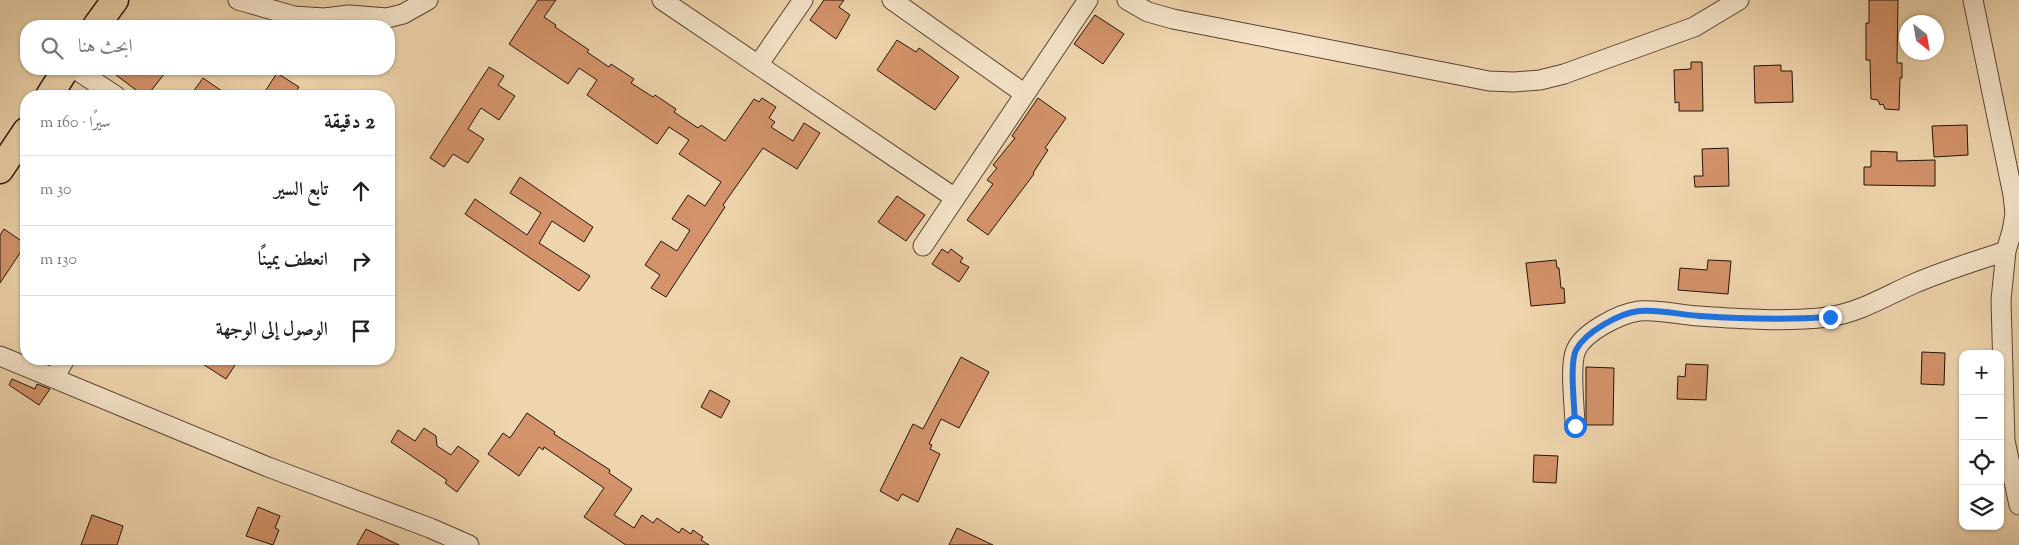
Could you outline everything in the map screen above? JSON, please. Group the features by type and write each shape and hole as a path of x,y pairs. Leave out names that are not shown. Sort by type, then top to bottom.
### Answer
{"highway":[{"path":"100,20 115,0"},
{"path":"53,90 62,75"},
{"path":"0,170 20,140"}],"street":[{"path":"238,0 294,16 324,18 349,15 387,18 403,14 428,0"},
{"path":"662,0 955,198"},
{"path":"758,65 802,0"},
{"path":"892,0 1025,94"},
{"path":"923,246 1088,0"},
{"path":"1127,0 1148,12 1173,19 1489,81 1514,82 1540,80 1564,74 1694,27 1739,0"},
{"path":"1973,0 2013,195 2015,214 2006,251 2001,300 2005,441 2019,505"},
{"path":"84,75 107,90"},
{"path":"1575,426 1573,366 1575,352 1580,343 1601,326 1627,313 1654,310 1698,316 1735,318 1830,317 1876,301 1962,265 2006,251"},
{"path":"0,356 20,364"},
{"path":"22,365 268,467 430,528 469,545"},
{"path":"54,378 62,365"}],"building":[{"path":"538,0 556,0 544,17 556,25 555,27 589,50 587,52 609,67 611,64 634,79 631,83 653,97 655,95 676,109 674,112 698,128 701,125 725,141 754,99 759,102 762,98 776,107 769,118 775,122 771,127 793,141 804,123 820,133 797,169 763,148 723,205 725,207 666,297 651,288 660,275 645,265 661,241 677,251 690,230 672,219 688,195 705,206 721,182 679,154 689,140 669,127 657,144 587,95 597,80 579,68 568,84 509,44"},
{"path":"824,0 844,0 839,7 850,15 836,39 810,20"},
{"path":"1869,0 1898,0 1897,63 1902,63 1899,110 1885,109 1878,100 1871,99 1870,60 1866,60 1866,23 1869,23"},
{"path":"1095,15 1124,34 1103,64 1074,44"},
{"path":"897,40 916,52 919,48 959,77 935,110 877,70"},
{"path":"1691,62 1702,62 1703,111 1679,111 1679,102 1675,103 1674,70 1691,69"},
{"path":"1781,65 1781,71 1792,71 1793,102 1755,103 1754,66"},
{"path":"489,67 504,76 498,85 515,96 499,120 481,108 468,129 484,139 468,163 453,154 444,167 430,158"},
{"path":"116,75 163,75 152,90 136,90"},
{"path":"276,75 280,75 299,87 297,90 266,90"},
{"path":"203,78 220,90 194,90"},
{"path":"1038,98 1066,118 1045,148 1048,150 1034,174 988,235 967,220 993,184 987,180 997,168 993,165 1015,138 1012,136"},
{"path":"1967,125 1968,155 1934,157 1932,126"},
{"path":"1728,148 1729,186 1695,187 1694,176 1703,176 1702,149"},
{"path":"1871,151 1897,152 1897,161 1935,160 1935,186 1864,185 1864,167 1871,167"},
{"path":"520,177 593,227 584,242 552,221 539,243 590,276 579,291 465,214 475,199 527,235 541,213 510,193"},
{"path":"897,196 925,215 906,241 878,222"},
{"path":"4,229 20,240 20,253 0,283 0,235"},
{"path":"942,249 948,253 951,249 963,258 960,262 969,267 959,282 932,264"},
{"path":"1556,260 1557,268 1559,268 1561,288 1564,288 1565,303 1531,306 1526,263"},
{"path":"1708,260 1731,261 1728,294 1678,290 1680,268 1707,270"},
{"path":"1922,352 1945,353 1944,385 1921,384"},
{"path":"961,357 989,372 959,428 941,419 929,444 932,445 930,449 940,454 918,502 902,494 898,501 880,491 913,424 923,429"},
{"path":"1686,364 1708,365 1706,400 1677,399 1678,376 1685,377"},
{"path":"204,365 235,365 226,379"},
{"path":"1586,367 1614,368 1613,425 1586,425"},
{"path":"12,379 35,389 37,384 50,389 39,405 9,385"},
{"path":"710,390 730,401 721,418 701,407"},
{"path":"527,413 555,432 554,434 610,470 609,473 632,489 614,515 634,528 642,515 653,523 657,518 679,533 682,528 691,534 693,530 703,537 701,540 709,545 626,545 584,517 604,488 544,447 543,450 539,447 519,476 488,454 503,433 510,438"},
{"path":"424,428 436,436 437,446 451,455 458,446 479,461 457,492 445,483 447,480 391,442 398,430 415,441"},
{"path":"1534,455 1558,456 1556,483 1533,482"},
{"path":"258,507 280,516 275,528 279,530 273,545 246,536"},
{"path":"92,515 123,526 117,545 81,545"},
{"path":"957,528 993,545 949,545"},
{"path":"366,529 399,545 357,545"}],"route":[{"path":"1575,426 1573,366 1575,352 1580,343 1601,326 1627,313 1654,310 1698,316 1735,318 1830,317"}]}
